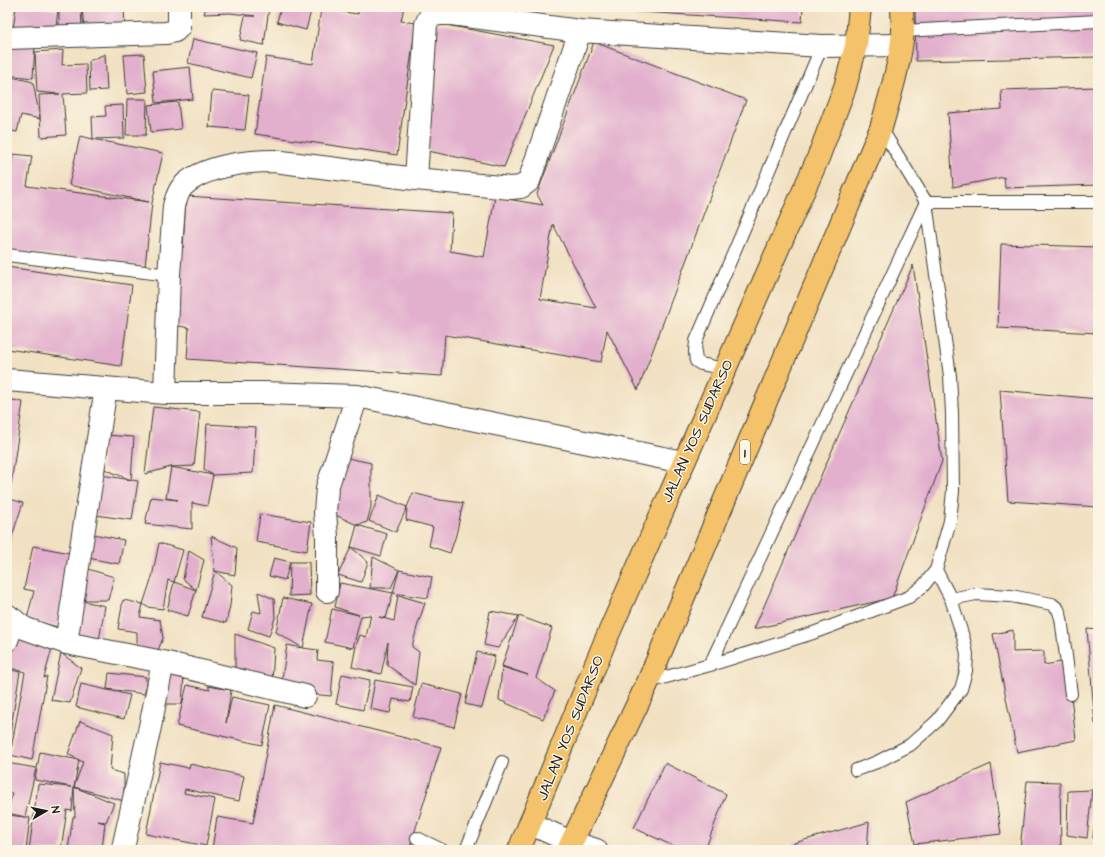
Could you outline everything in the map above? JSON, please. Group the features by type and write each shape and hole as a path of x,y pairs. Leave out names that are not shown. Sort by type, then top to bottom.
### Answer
{"highway":[{"name":"JALAN YOS SUDARSO","path":"519,850 604,644 818,158 845,87 856,46 860,7"},
{"name":"1","path":"569,846 648,682 881,128 894,83 902,38 902,7"}],"street":[{"path":"7,38 166,33 175,31 179,26 179,7"},
{"path":"416,179 426,24 430,16 451,14 580,31 822,46 856,46 902,38"},
{"path":"165,393 168,275 174,206 182,187 196,177 215,170 241,163 274,161 416,179 511,188 521,187 529,181 580,31"},
{"path":"7,380 165,393 263,393 357,396 683,462"},
{"path":"66,643 106,388"},
{"path":"327,591 327,537 325,512 326,488 357,396"},
{"path":"9,625 24,628 66,643 163,662 305,696"},
{"path":"123,848 163,662"},
{"path":"531,824 569,846 596,850"}],"lane":[{"path":"902,38 1098,21"},
{"path":"725,369 701,364 696,360 696,341 822,46"},
{"path":"648,682 710,665 813,633 909,597 923,586 936,570 950,521 953,491 950,376 926,202 881,128"},
{"path":"926,202 1098,202"},
{"path":"710,665 926,202"},
{"path":"7,255 168,275"},
{"path":"856,770 877,762 910,745 937,721 961,689 966,671 967,654 951,599 936,570"},
{"path":"951,599 976,594 1011,596 1052,604 1058,609 1061,618 1071,694"},
{"path":"466,850 502,762"},
{"path":"417,838 442,850"}],"building":[{"path":"16,7 33,7 58,10 55,34 13,29"},
{"path":"59,7 81,7 82,32 59,32"},
{"path":"82,7 124,7 125,27 84,30"},
{"path":"206,7 269,7 264,45 240,40 245,16 255,16 230,13 204,14"},
{"path":"281,7 312,7 306,30 277,22"},
{"path":"358,7 404,7 401,21 416,23 397,155 255,134 266,57 313,64 321,9 358,14"},
{"path":"575,7 803,7 802,22"},
{"path":"915,7 1098,7 1098,57 916,61"},
{"path":"435,23 554,45 504,167 428,151"},
{"path":"193,39 257,53 251,78 188,63"},
{"path":"594,42 746,100 638,390 607,330 601,362 445,335 442,376 187,359 189,328 170,324 172,248 183,248 186,196 452,213 450,251 484,257 495,197 543,205 537,194","holes":["553,224 596,308 540,299"]},
{"path":"7,45 35,46 33,78 7,75"},
{"path":"63,50 62,65 86,64 87,93 63,94 66,135 41,137 39,95 60,94 37,92 35,52"},
{"path":"105,54 107,90 90,91 89,61"},
{"path":"144,54 147,92 127,94 124,55"},
{"path":"190,67 193,99 156,103 153,71"},
{"path":"7,76 33,82 40,119 21,115 17,132 7,130"},
{"path":"1098,87 1098,185 1005,188 1004,177 953,187 948,113 1002,109 1001,90"},
{"path":"212,91 249,95 245,130 209,127"},
{"path":"127,99 147,99 146,135 126,135"},
{"path":"178,102 181,129 151,132 148,105"},
{"path":"123,105 124,138 93,139 92,117 106,116 105,106"},
{"path":"80,136 163,153 152,203 145,266 7,250 7,184 9,184 13,154 32,156 27,186 149,202 69,185"},
{"path":"1001,244 1098,247 1098,333 998,328"},
{"path":"913,265 942,461 892,598 754,629"},
{"path":"7,267 132,285 121,366 7,349"},
{"path":"1000,390 1098,399 1098,507 1008,501"},
{"path":"7,399 23,402 11,484 7,484"},
{"path":"153,407 200,412 194,466 171,467 145,474"},
{"path":"207,424 256,427 253,473 213,475 204,470"},
{"path":"104,435 134,437 131,480 102,468"},
{"path":"343,457 371,463 371,507 367,522 357,525 329,512"},
{"path":"171,467 213,475 207,506 192,503 192,529 145,524 151,497 178,500 166,498"},
{"path":"101,475 138,481 132,520 95,515"},
{"path":"413,493 440,500 463,503 456,535 450,553 429,546 433,527 406,520 407,507"},
{"path":"379,495 407,507 396,532 369,521"},
{"path":"7,498 23,503 7,551"},
{"path":"260,514 311,522 307,551 256,542"},
{"path":"357,525 387,534 381,556 351,547"},
{"path":"93,534 124,540 119,564 88,558"},
{"path":"211,536 237,548 235,575 215,571"},
{"path":"159,543 183,550 174,582 168,580 163,609 147,607 143,604 152,577"},
{"path":"33,546 75,554 66,597 57,627 27,619 34,591 24,589"},
{"path":"351,547 368,562 361,582 338,575"},
{"path":"189,551 204,560 196,590 183,579"},
{"path":"373,557 399,570 391,588 370,588"},
{"path":"274,558 290,562 285,580 269,576"},
{"path":"290,562 309,562 310,595 289,596"},
{"path":"88,569 114,577 108,600 79,600"},
{"path":"399,570 432,577 428,598 393,593"},
{"path":"215,571 232,585 230,606 226,623 202,617"},
{"path":"174,582 196,590 188,616 167,610"},
{"path":"340,583 393,593 386,618 379,617 394,621 398,595 425,603 412,647 419,652 415,685 387,665 388,642 381,674 352,667 356,646 360,635 366,637 371,615 361,616 353,648 325,642 332,609 359,615 335,607"},
{"path":"258,592 274,599 275,618 269,636 248,629 253,611 261,613"},
{"path":"283,598 312,604 303,648 276,632"},
{"path":"79,600 105,606 98,646 74,633"},
{"path":"123,600 143,604 140,617 160,620 163,638 156,655 137,650 137,632 118,629"},
{"path":"490,611 519,616 498,648 484,645"},
{"path":"519,616 552,628 536,678 555,691 543,719 499,700 502,667 528,675 502,666"},
{"path":"1087,629 1098,630 1098,723 1095,724"},
{"path":"1013,630 1013,652 1044,651 1044,665 1067,661 1076,740 1017,752 993,634"},
{"path":"10,633 53,644 44,678 47,676 32,760 10,755 25,672 7,667 7,642"},
{"path":"235,634 274,648 272,683 235,676"},
{"path":"287,645 318,650 317,660 334,662 331,696 310,694 281,686"},
{"path":"477,652 495,656 482,708 465,704"},
{"path":"61,653 81,668 70,703 51,700"},
{"path":"7,669 20,672 8,745 7,745"},
{"path":"162,669 184,674 182,704 157,704"},
{"path":"109,673 146,677 145,694 107,689"},
{"path":"342,674 370,680 363,710 336,704"},
{"path":"375,680 413,687 410,702 393,699 390,713 370,709"},
{"path":"81,684 130,695 124,719 76,707"},
{"path":"421,684 462,694 454,727 413,717"},
{"path":"187,685 210,690 208,686 231,690 226,723 232,697 270,705 262,745 177,726"},
{"path":"275,705 441,747 409,850 212,849 217,817 253,823"},
{"path":"80,721 113,734 110,770 124,774 124,801 74,787 83,762 68,754"},
{"path":"40,752 79,760 74,787 72,811 67,810 61,850 29,850 38,784 71,787 35,780"},
{"path":"160,762 189,768 190,764 244,776 239,801 185,789 184,793 215,799 206,846 146,834"},
{"path":"7,763 36,768 25,817 8,813 12,793 7,792"},
{"path":"665,763 726,794 705,850 682,850 634,828"},
{"path":"991,764 1001,834 915,844 906,802"},
{"path":"1027,781 1060,782 1061,850 1020,850"},
{"path":"74,787 114,803 106,822 97,821 105,823 102,850 68,850 73,817 75,817"},
{"path":"1092,790 1087,838 1067,835 1068,791"},
{"path":"1097,809 1098,838 1093,838"},
{"path":"7,815 30,818 26,850 7,850"},
{"path":"869,822 867,850 793,850 794,843"}]}
